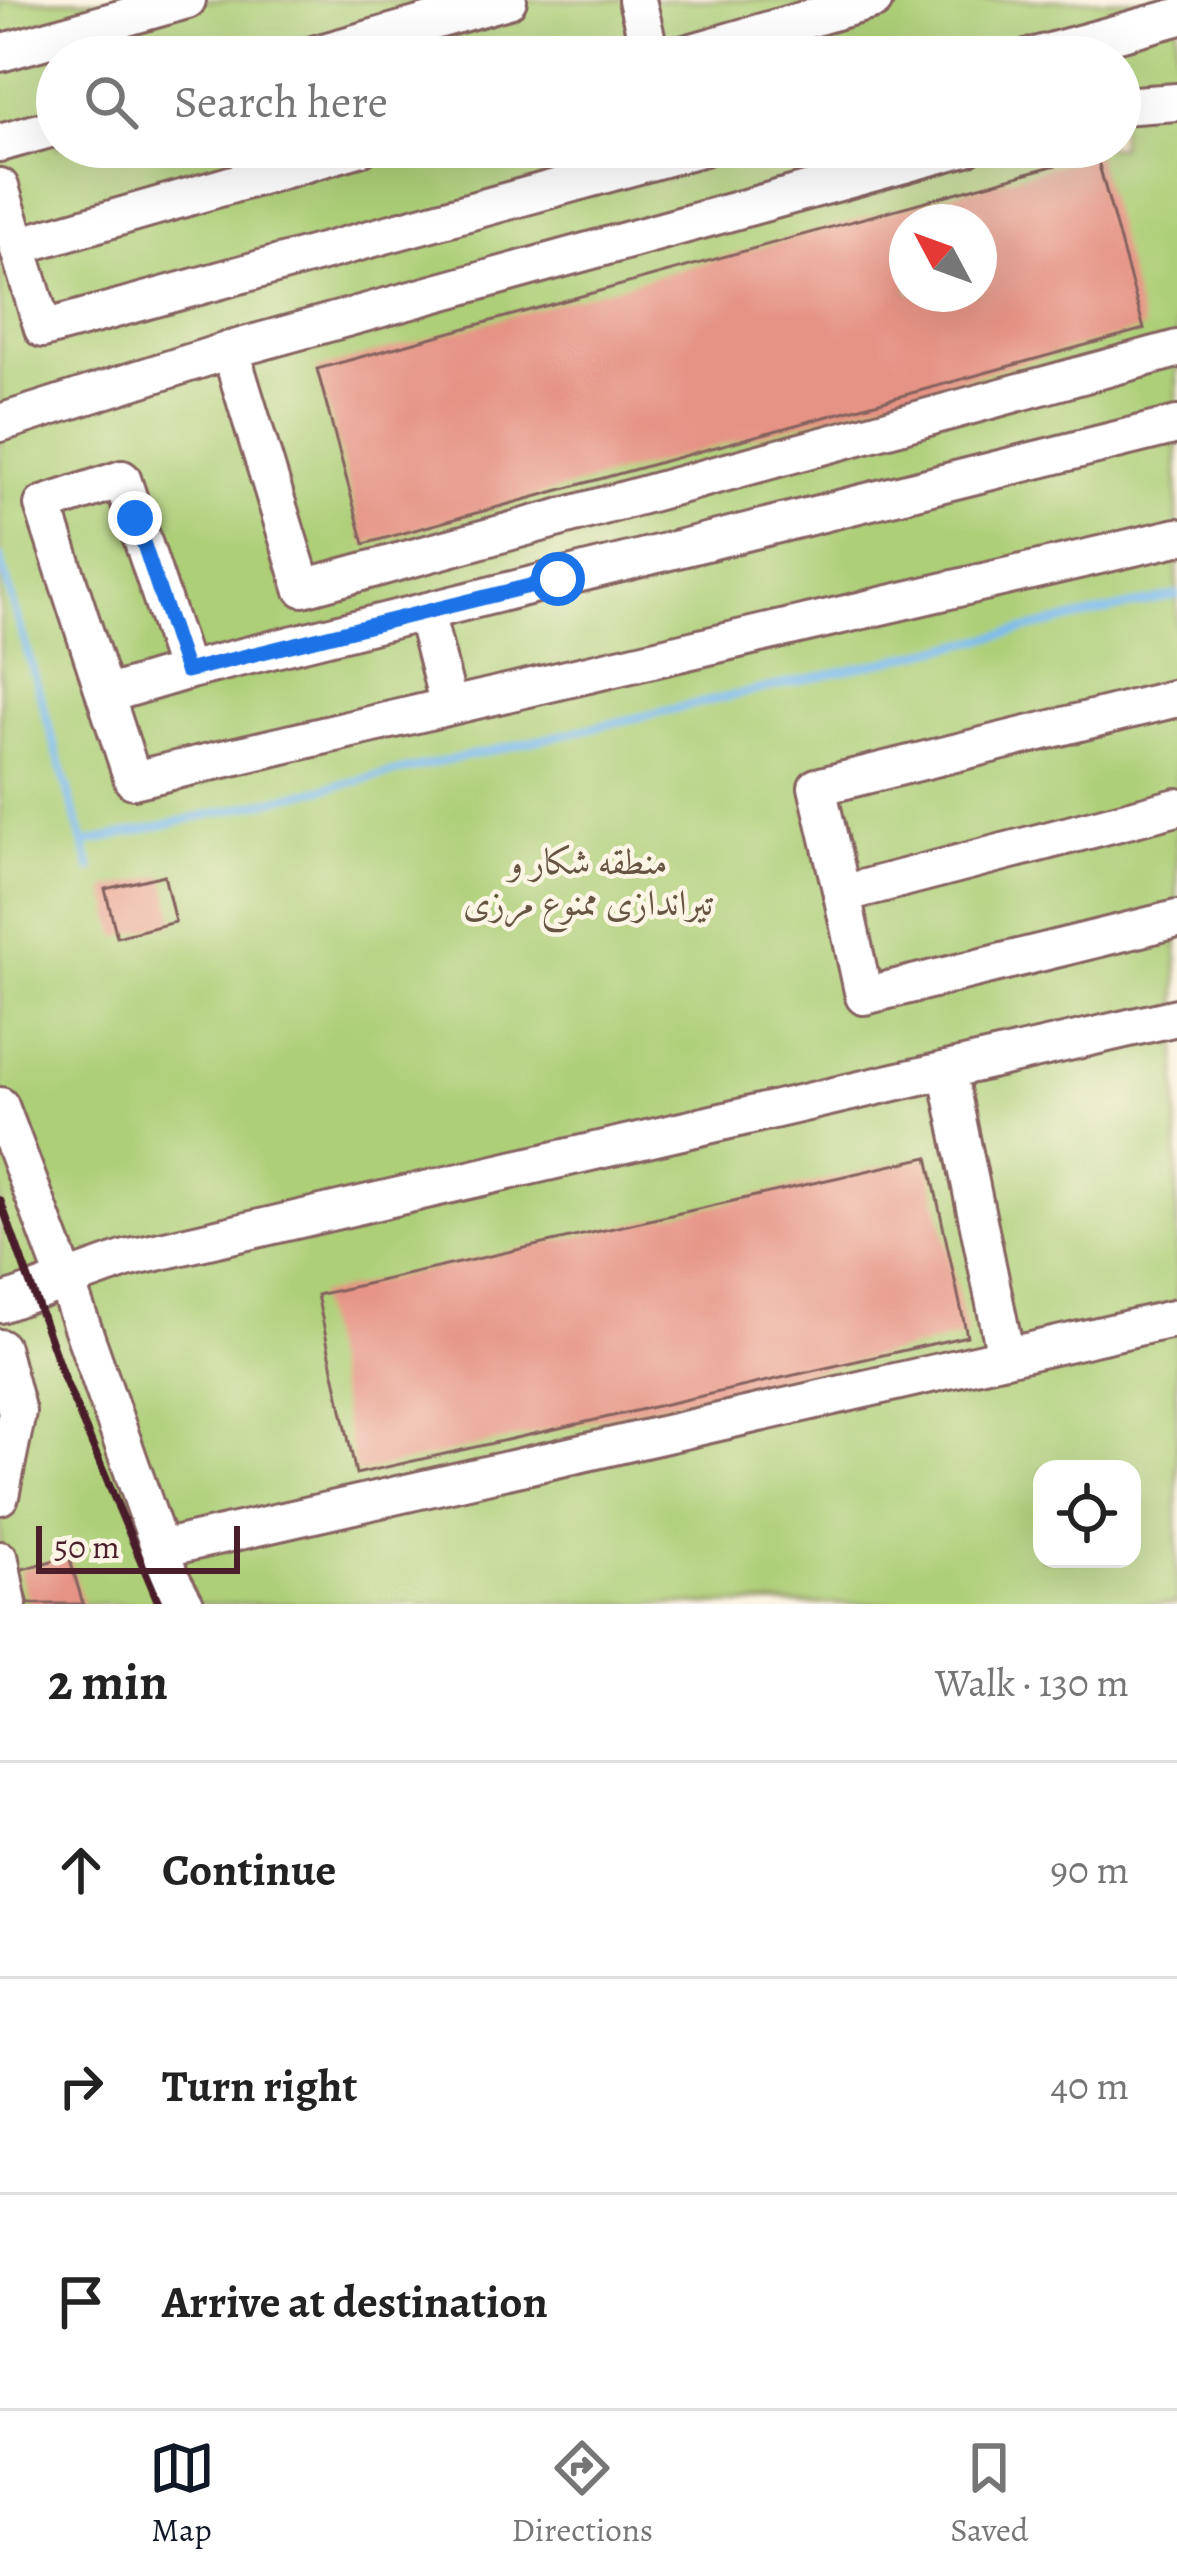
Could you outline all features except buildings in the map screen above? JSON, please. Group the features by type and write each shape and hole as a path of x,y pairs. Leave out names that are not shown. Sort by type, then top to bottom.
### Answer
{"lane":[{"path":"60,36 188,0"},
{"path":"380,36 508,0"},
{"path":"637,0 646,36"},
{"path":"749,36 874,0"},
{"path":"1107,36 1177,17"},
{"path":"0,53 36,43"},
{"path":"1141,105 1177,102"},
{"path":"0,143 36,134"},
{"path":"17,246 289,168"},
{"path":"0,187 43,329 594,168"},
{"path":"0,423 230,350 891,168"},
{"path":"230,350 303,588 1177,349"},
{"path":"105,695 1177,425"},
{"path":"186,671 122,479 43,505 133,780 1177,537"},
{"path":"425,612 449,706"},
{"path":"1177,698 817,787 864,996 1177,919"},
{"path":"842,894 1177,807"},
{"path":"0,1304 126,1259 1177,1017"},
{"path":"947,1070 1006,1357"},
{"path":"0,1106 160,1549 185,1604"},
{"path":"160,1549 1177,1318"},
{"path":"0,1348 16,1412 0,1496"},
{"path":"0,1560 8,1604"}],"green space":[{"name":"منطقه شکار و تیراندازی ممنوع مرزی","path":"0,0 1177,0 1177,1604 0,1604"}],"waterway":[{"path":"0,558 91,869"},
{"path":"84,843 1177,595"}],"railway":[{"path":"0,1200 62,1373 159,1604"}],"route":[{"path":"135,518 186,671 558,579"}]}
